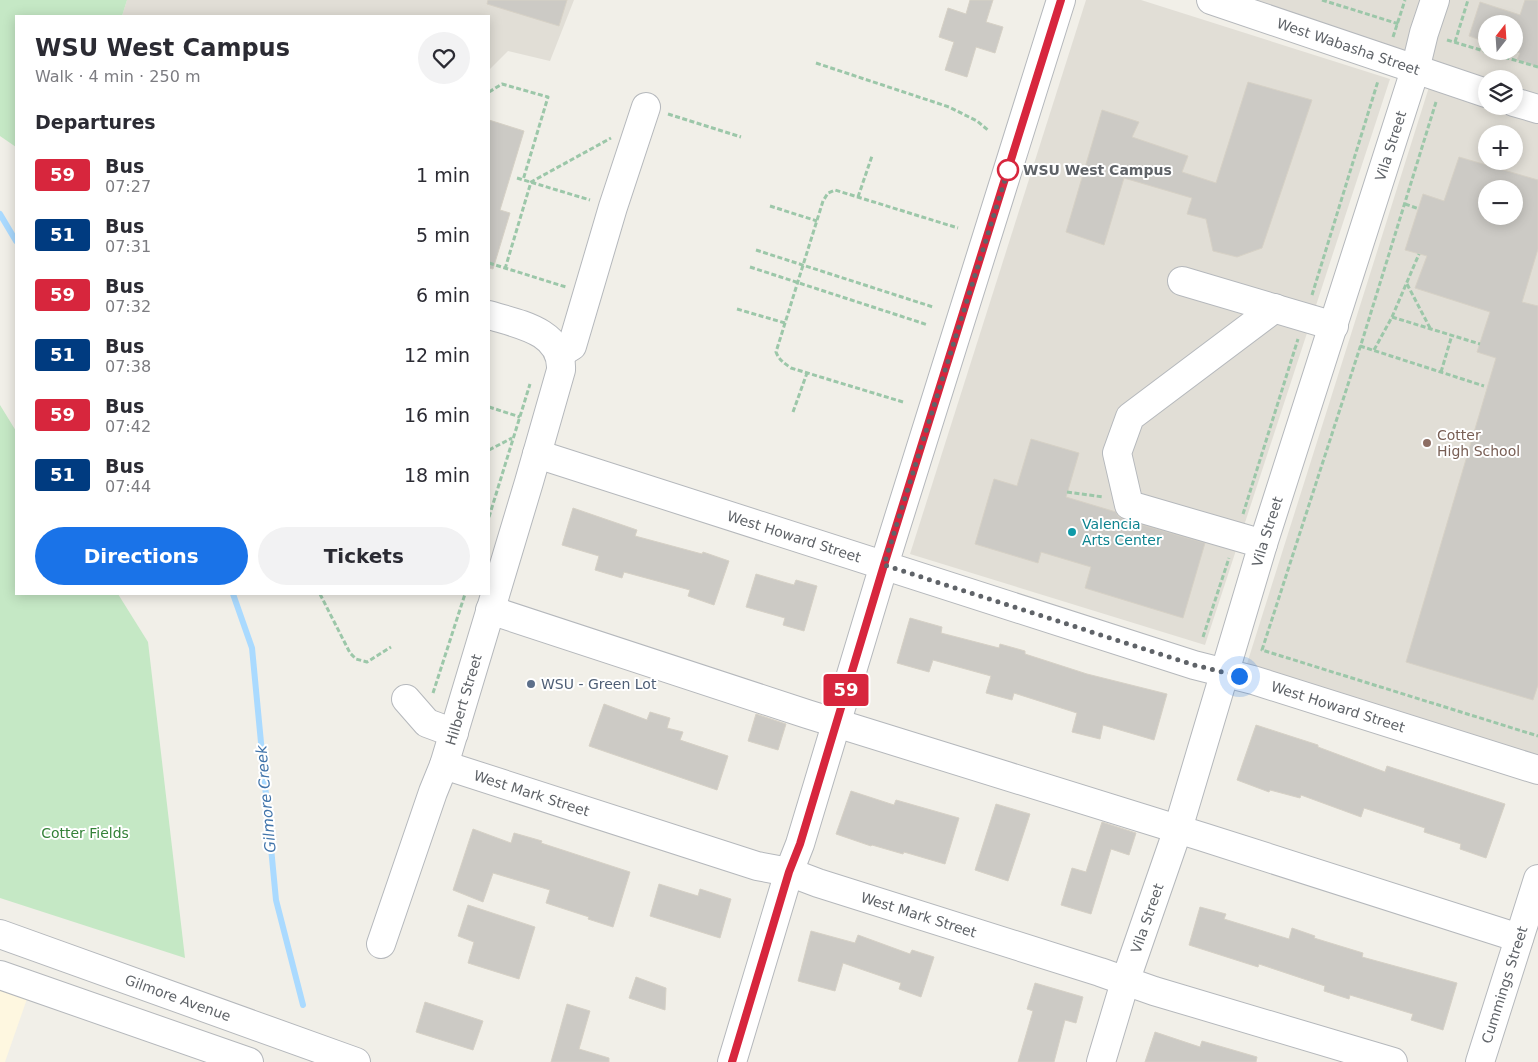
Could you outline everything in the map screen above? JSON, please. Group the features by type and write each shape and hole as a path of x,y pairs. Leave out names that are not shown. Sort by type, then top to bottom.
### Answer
{"street":[{"path":"732,1062 884,565 1061,0"},
{"name":"West Wabasha Street","path":"1211,0 1478,90"},
{"name":"Vila Street","path":"1101,1062 1125,982 1178,829 1263,544 1415,70 1434,0"},
{"path":"1523,105 1538,109"},
{"path":"490,315 537,330 552,342 559,354 572,346 613,207 646,107"},
{"path":"1182,281 1334,326"},
{"path":"1263,544 1129,505 1117,453 1130,417 1275,308"},
{"name":"Hilbert Street","path":"381,944 454,733 537,454 532,421 561,370 562,358 559,354"},
{"name":"West Howard Street","path":"537,454 1194,665 1225,672 1538,770"},
{"path":"490,610 836,723 1178,829 1519,938"},
{"path":"406,700 427,723 454,733"},
{"name":"West Mark Street","path":"444,765 757,866 789,872 818,883 1100,972 1125,982 1393,1062"},
{"name":"Cummings Street","path":"1480,1062 1538,879"},
{"name":"Gilmore Avenue","path":"0,934 356,1062"},
{"path":"0,975 249,1062"}],"path":[{"path":"1454,42 1468,0"},
{"path":"816,63 949,107 977,121 989,131"},
{"path":"490,91 502,84 548,97 523,180"},
{"path":"1437,100 1262,650 1538,736"},
{"path":"646,107 741,137"},
{"path":"505,269 531,182 617,134"},
{"path":"858,197 872,156"},
{"path":"517,178 593,201"},
{"path":"903,402 791,368 781,361 777,355 776,352 823,201 828,193 835,190 958,228"},
{"path":"1405,204 1419,209"},
{"path":"770,206 817,221"},
{"path":"756,250 933,307"},
{"path":"1374,350 1392,317 1419,254"},
{"path":"490,263 567,287"},
{"path":"750,267 928,325"},
{"path":"1407,283 1430,328"},
{"path":"737,309 785,323"},
{"path":"1392,317 1480,344"},
{"path":"1441,372 1452,335"},
{"path":"1360,346 1484,386"},
{"path":"794,412 807,373"},
{"path":"490,407 532,421"},
{"path":"490,449 513,437 532,421"},
{"path":"490,514 513,437"},
{"path":"1067,492 1128,500"},
{"path":"321,595 350,653 356,659 367,662 391,647"},
{"path":"425,721 465,595"}],"shaded area":[{"path":"127,0 574,0 550,61 508,51 490,69 490,15 122,15"},
{"path":"1086,0 1141,0 1390,79 1205,645 910,554"},
{"name":"Cotter High School","path":"1231,0 1538,0 1538,761 1245,670 1436,65"},
{"path":"0,986 28,996 5,1062 0,1062"}],"green space":[{"path":"0,0 127,0 122,15 15,15 15,146 0,136"},
{"name":"Cotter Fields","path":"0,405 15,429 15,595 119,595 148,642 185,958 0,898"}],"building":[{"path":"488,0 567,0 559,26 487,4"},
{"path":"970,0 993,0 986,22 1003,27 995,53 976,47 967,77 945,70 954,42 939,37 948,8 966,14"},
{"path":"1525,0 1538,0 1538,67 1517,60 1523,60 1523,15 1520,15"},
{"path":"1480,2 1520,15 1478,15 1478,39 1469,36"},
{"path":"1248,82 1312,100 1262,248 1237,257 1213,251 1206,219 1187,214 1192,198 1124,178 1104,245 1066,232 1102,110 1139,122 1132,137 1188,156 1182,172 1216,183"},
{"path":"490,120 524,131 500,210 510,213 493,269 490,268"},
{"path":"1459,157 1478,163 1478,170 1504,170 1538,180 1538,249 1522,302 1538,306 1538,685 1533,700 1406,662 1496,358 1477,352 1490,312 1415,288 1427,256 1405,250 1423,194 1444,201"},
{"path":"1031,439 1079,453 1066,497 1116,512 1118,516 1125,520 1205,543 1183,618 1085,588 1091,567 1041,552 1038,563 975,544 994,479 1017,486"},
{"path":"573,508 637,530 635,536 702,554 703,552 729,561 714,605 688,596 690,590 624,572 622,578 595,570 599,556 562,545"},
{"path":"756,574 794,585 796,580 817,586 804,631 783,625 785,618 746,607"},
{"path":"910,618 942,627 941,633 999,648 1000,644 1025,651 1025,654 1087,674 1167,694 1154,740 1103,725 1100,739 1072,732 1077,713 1014,693 1012,700 986,693 991,676 933,660 929,672 897,663"},
{"path":"604,704 647,720 650,712 670,718 667,728 683,732 680,740 728,756 717,790 589,746"},
{"path":"756,714 786,724 778,750 748,741"},
{"path":"1256,725 1318,745 1318,747 1385,772 1387,766 1505,804 1486,858 1460,849 1461,844 1424,832 1425,828 1364,808 1361,817 1301,795 1300,798 1270,790 1269,792 1237,780"},
{"path":"851,791 894,805 896,800 959,818 945,864 904,852 903,854 871,846 836,834"},
{"path":"996,804 1030,814 1008,881 975,870"},
{"path":"1102,822 1136,833 1129,855 1111,849 1091,914 1061,905 1072,868 1086,872"},
{"path":"473,829 511,843 514,833 630,872 613,927 546,903 550,890 493,873 483,902 453,890"},
{"path":"659,884 698,896 700,889 731,899 720,938 650,916"},
{"path":"468,905 535,927 519,979 468,963 474,942 458,936"},
{"path":"1200,907 1226,914 1224,919 1289,939 1292,928 1315,936 1314,938 1363,953 1362,957 1457,983 1443,1030 1411,1020 1413,1014 1350,995 1349,999 1324,991 1325,986 1259,964 1258,967 1189,945"},
{"path":"811,931 855,943 858,935 910,954 912,950 934,957 921,997 899,989 901,983 843,963 835,991 798,981"},
{"path":"636,977 666,988 665,1010 629,998"},
{"path":"1035,983 1083,997 1076,1023 1065,1020 1054,1062 1018,1062 1033,1011 1027,1009"},
{"path":"425,1002 483,1021 473,1050 416,1032"},
{"path":"567,1004 590,1011 579,1049 609,1058 609,1062 551,1062"},
{"path":"1155,1032 1200,1047 1202,1041 1257,1057 1256,1062 1145,1062"}],"waterway":[{"name":"Gilmore Creek","path":"0,214 15,239"},
{"name":"Gilmore Creek","path":"233,595 252,648 276,900 303,1005"}],"bus line":[{"name":"59","path":"732,1062 884,565 1061,0"}],"place":[{"name":"WSU West Campus","path":"1008,170"},
{"name":"Cotter High School","path":"1427,443"},
{"name":"Valencia Arts Center","path":"1072,532"},
{"name":"WSU - Green Lot","path":"531,684"}],"route":[{"path":"1008,170 1009,167 884,565 1194,665 1239,676"}]}
